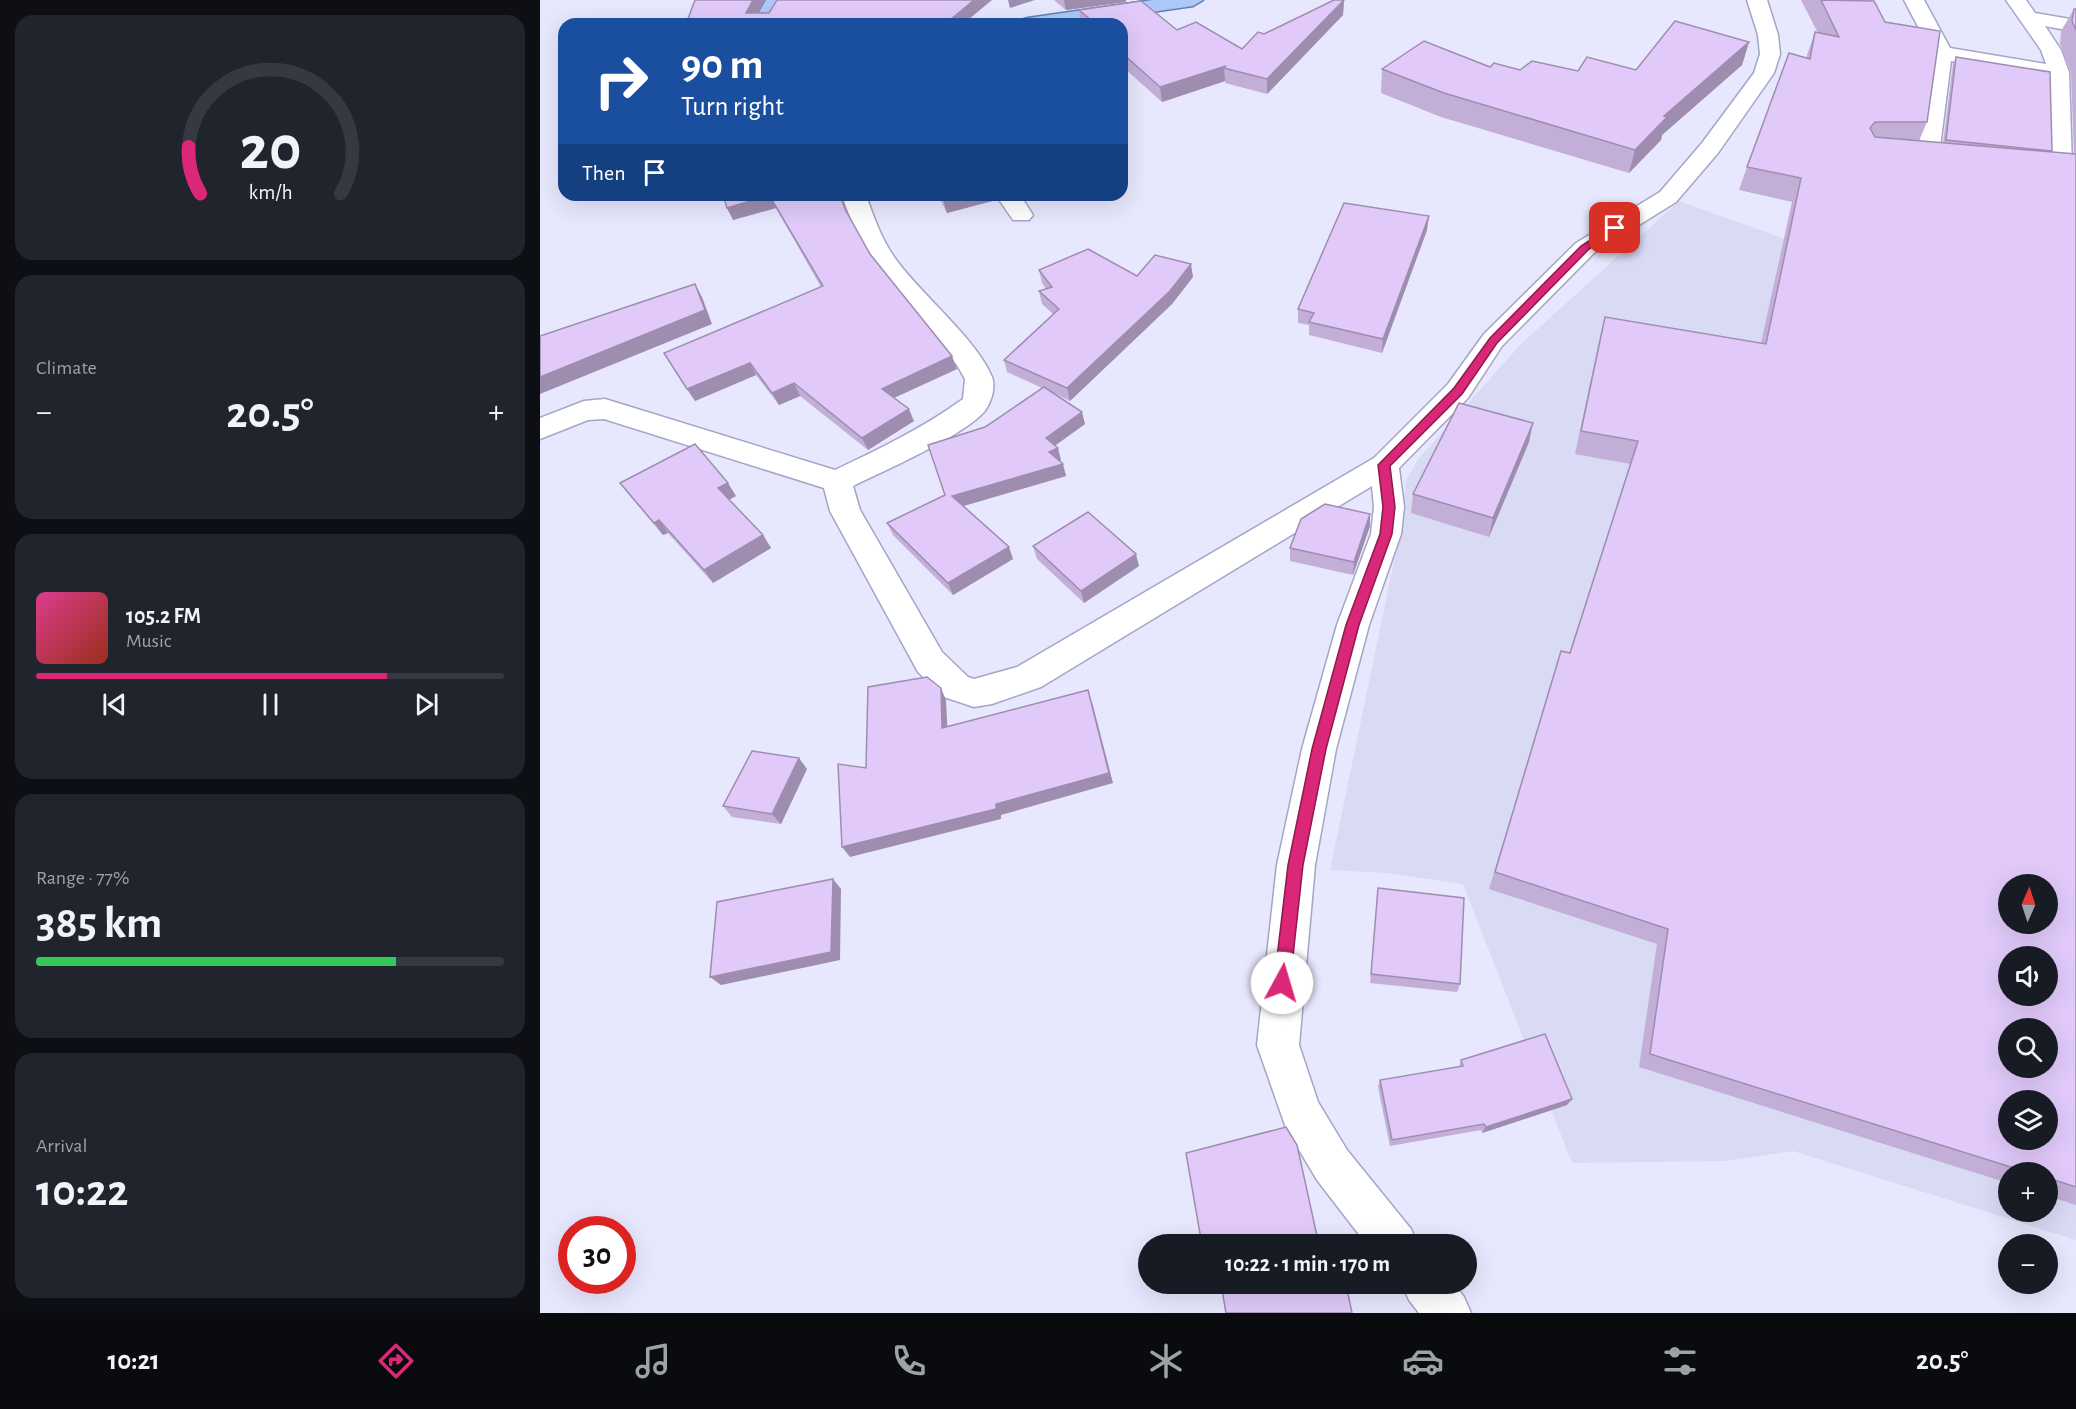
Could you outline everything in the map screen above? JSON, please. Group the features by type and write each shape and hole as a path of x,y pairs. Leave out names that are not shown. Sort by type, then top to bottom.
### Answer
{"main road":[{"path":"766,18 776,0"},
{"path":"1069,18 1193,0"}],"street":[{"path":"837,481 845,511 930,662 956,687 974,693 992,690 1029,677 1384,465 1458,391 1494,340 1568,264 1592,243 1668,197 1710,148 1764,73 1770,54 1768,35 1756,0"},
{"path":"1914,0 1942,53 1928,156"},
{"path":"2016,0 2051,50 2068,104 2059,167"},
{"path":"2030,18 2076,26"},
{"path":"2051,50 2076,56"},
{"path":"1942,53 2059,72"},
{"path":"540,429 584,411 605,409 837,481 894,454 952,421 974,405 979,394 979,379 968,360 886,264 865,228 856,201"},
{"path":"1012,201 1021,215"},
{"path":"1384,465 1389,507 1386,534 1353,625 1334,692 1319,749 1296,865 1278,1045 1301,1113 1332,1165 1386,1234"},
{"path":"1433,1294 1448,1313"}],"shaded area":[{"path":"1679,201 1810,248 2076,217 2076,1240 2019,1222 2058,1222 2058,1162 1998,1162 1998,1215 1793,1151 1725,1161 1572,1163 1463,884 1387,873 1330,870 1401,528 1406,480 1419,458 1522,343"}],"building":[{"path":"695,0 753,0 746,13 769,13 777,0 974,0 952,18 688,18"},
{"path":"1334,0 1344,0 1267,79 1224,68 1226,66 1160,87 1128,58 1128,18 1089,18 1079,10 1141,1 1177,30 1196,22 1242,49 1258,32 1264,34"},
{"path":"1821,0 1874,1 1885,22 1940,31 1927,122 1875,122 1870,128 1875,137 2076,154 2076,1187 2058,1181 2058,1162 1998,1163 1650,1054 1668,929 1495,872 1561,651 1570,653 1638,441 1581,431 1605,317 1766,344 1801,178 1747,167 1789,53 1810,59 1815,32 1839,37"},
{"path":"2074,9 2076,9 2076,30 2072,21"},
{"path":"1675,21 1749,42 1664,116 1667,117 1635,150 1444,93 1382,69 1424,41 1490,67 1494,63 1520,70 1532,61 1578,71 1587,57 1636,70"},
{"path":"1956,57 2050,72 2052,151 1946,140"},
{"path":"725,201 750,201 727,208"},
{"path":"773,201 842,201 870,254 952,356 882,389 909,409 862,438 794,383 772,393 750,363 687,389 664,353 823,286"},
{"path":"1344,203 1429,216 1383,339 1309,322 1314,313 1298,309"},
{"path":"1088,249 1137,276 1155,255 1191,264 1170,291 1067,388 1004,360 1059,309 1039,291 1052,287 1039,270"},
{"path":"695,284 705,310 540,377 540,336"},
{"path":"1044,387 1082,412 1046,438 1058,448 1049,452 1063,464 952,496 1009,547 948,583 887,523 945,495 928,445 985,427"},
{"path":"1459,403 1533,423 1493,518 1413,494"},
{"path":"695,444 728,483 718,488 763,535 704,570 659,520 654,523 620,483"},
{"path":"1325,504 1370,514 1354,562 1290,548 1301,519"},
{"path":"1088,512 1136,554 1081,591 1033,546"},
{"path":"927,677 941,688 942,728 1088,690 1109,773 996,804 996,809 842,847 838,764 866,768 868,687"},
{"path":"752,751 799,758 772,814 723,806"},
{"path":"833,879 831,952 710,977 717,902"},
{"path":"1378,888 1464,898 1460,984 1371,974"},
{"path":"1545,1034 1572,1099 1486,1127 1484,1124 1392,1140 1380,1080 1463,1066 1461,1060"},
{"path":"1286,1127 1297,1145 1317,1234 1200,1234 1186,1153"},
{"path":"1223,1294 1348,1294 1352,1313 1226,1313"}],"route":[{"path":"1282,983 1296,865 1319,749 1353,625 1386,534 1389,507 1384,465 1458,391 1494,340 1585,248 1615,228"}]}
